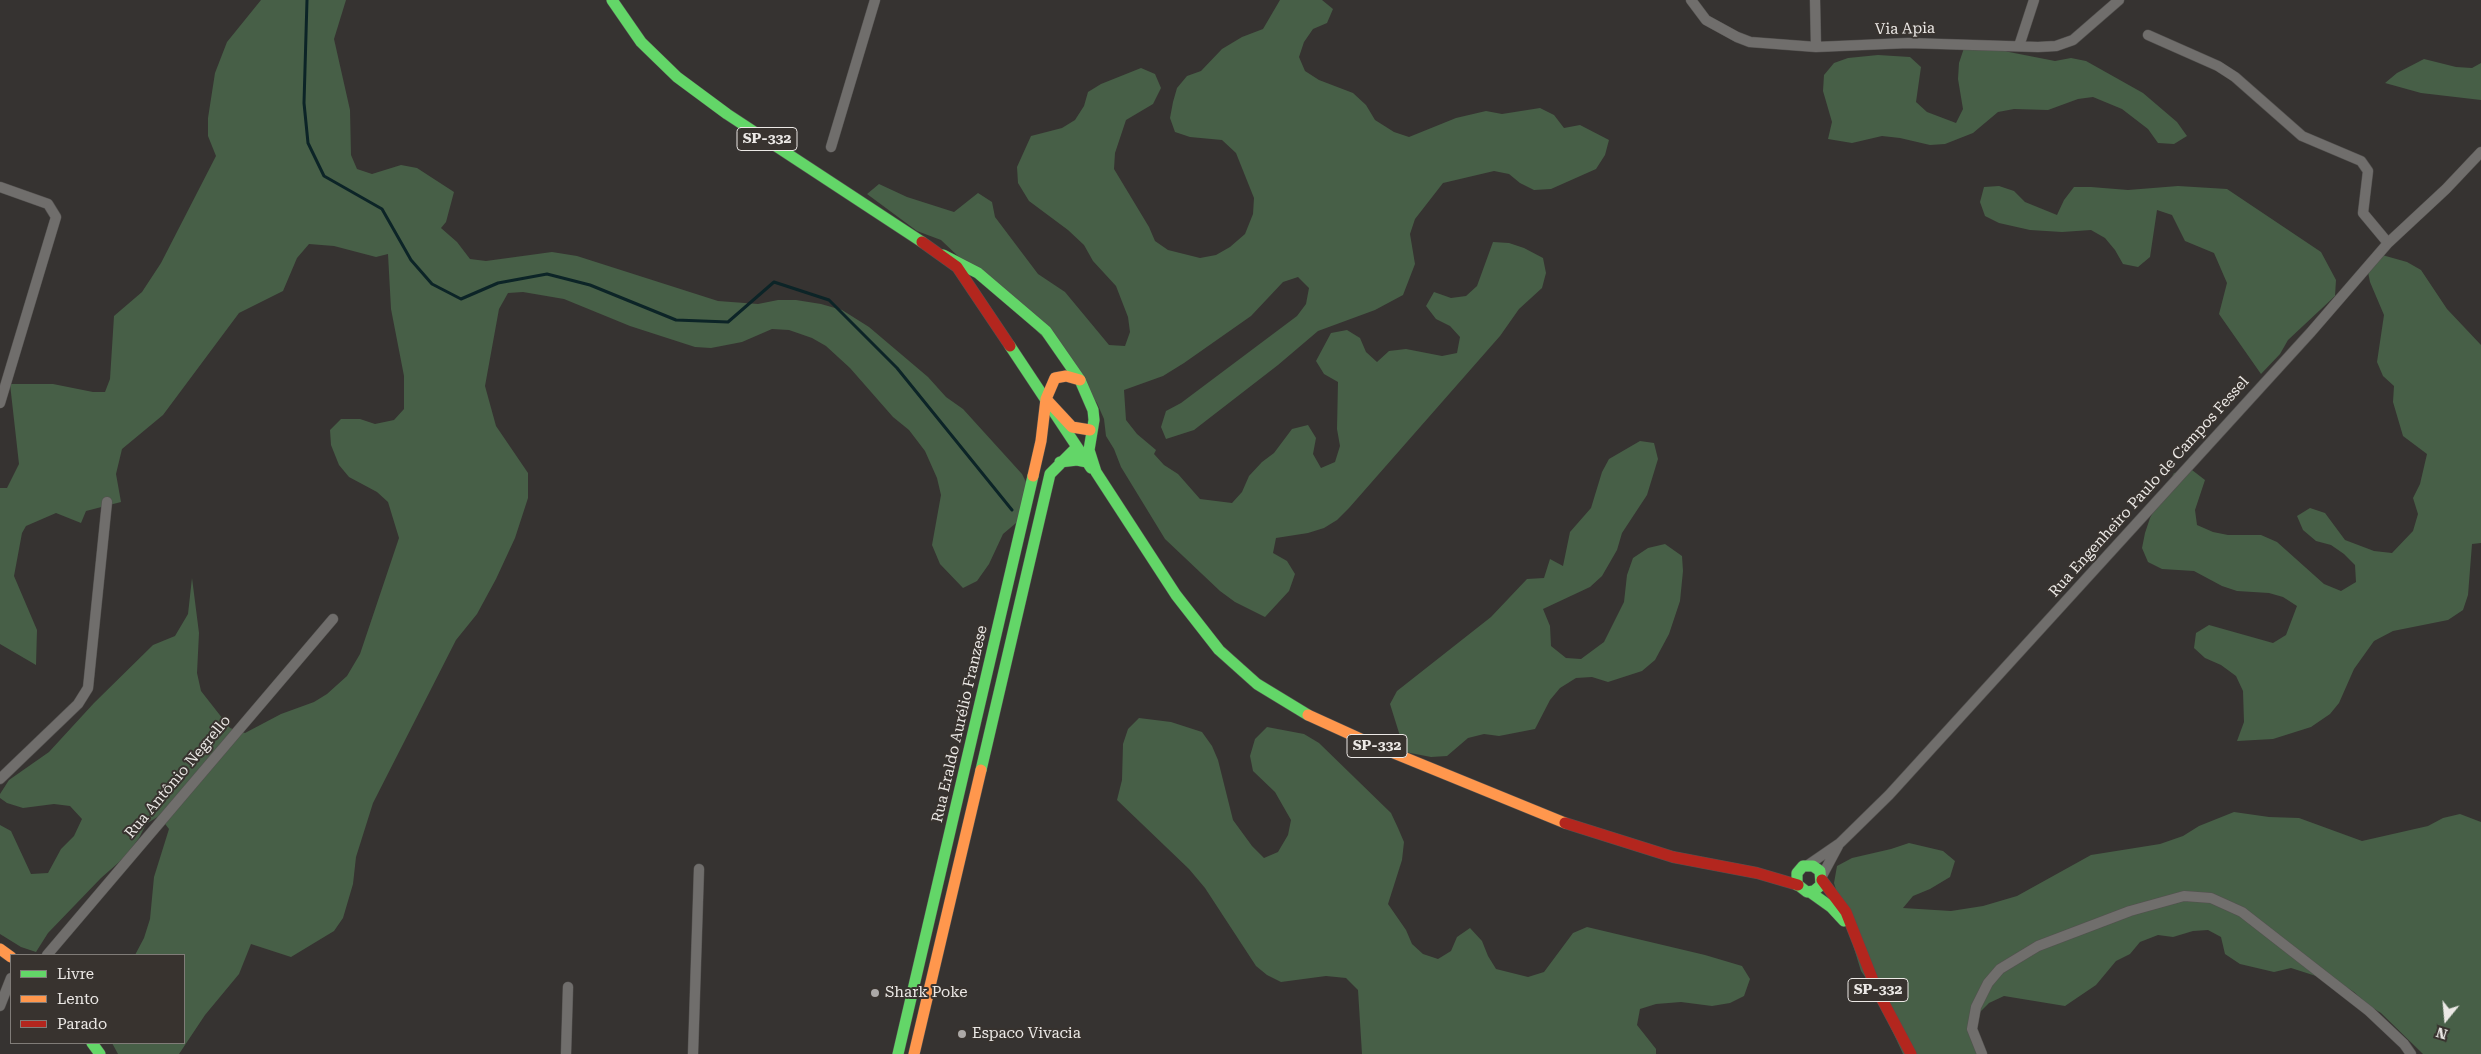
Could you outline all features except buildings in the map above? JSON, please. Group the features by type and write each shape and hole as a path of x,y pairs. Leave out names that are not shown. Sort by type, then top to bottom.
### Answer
{"main road":[{"name":"SP-332","path":"612,0 641,42 677,77 727,114 943,254 962,263 978,274 1046,331 1080,380 1093,410 1089,450 1096,472"},
{"name":"SP-332","path":"943,254 962,273 1046,399 1076,448 1096,472 1176,595 1219,650 1258,684 1296,709 1374,745 1552,819 1654,852 1758,873 1798,885 1801,890 1810,892 1831,907 1849,925"},
{"name":"Rua Eraldo Aurélio Franzese","path":"898,1054 989,670 1040,441 1046,399 1054,378 1066,376 1080,380"},
{"path":"1046,399 1072,427 1092,425"},
{"name":"Rua Eraldo Aurélio Franzese","path":"914,1054 1050,474 1076,448 1092,425"},
{"path":"1060,462 1077,460 1086,462"},
{"name":"SP-332","path":"1758,873 1804,867 1817,868 1841,904 1876,988 1911,1054"},
{"path":"1798,885 1796,877 1804,867"},
{"path":"1810,892 1818,888 1822,878"},
{"path":"0,949 10,957"}],"street":[{"path":"831,147 875,0"},
{"name":"Via Apia","path":"1691,0 1706,20 1750,42 1816,47 1908,43 2056,46 2067,44 2074,40 2119,0"},
{"path":"1815,0 1816,47"},
{"path":"2020,46 2034,0"},
{"path":"2148,35 2218,66 2235,77 2302,136 2361,161 2368,171 2363,213 2388,243"},
{"name":"Rua Engenheiro Paulo de Campos Fessel","path":"1804,867 1840,843 1889,795 2311,332 2388,243 2446,190 2481,152"},
{"path":"0,187 48,204 54,212 54,224 0,403"},
{"path":"0,779 78,704 88,688 107,502"},
{"name":"Rua Antônio Negrello","path":"48,954 333,619"},
{"name":"Rua Engenheiro Paulo de Campos Fessel","path":"1822,878 1840,843"},
{"path":"694,1054 699,869"},
{"path":"1982,1054 1972,1029 1976,1007 1988,983 2000,969 2038,946 2130,911 2184,896 2211,898 2242,912 2370,1011 2404,1044 2410,1054"},
{"path":"0,1006 10,981"},
{"path":"566,1054 568,987"}],"green space":[{"path":"261,0 346,0 334,39 350,110 351,155 357,169 372,174 401,165 417,168 454,192 446,222 441,228 457,242 470,259 486,261 552,252 577,256 718,301 758,304 778,300 796,300 842,310 869,327 928,377 946,397 963,409 1022,474 1032,494 1016,523 1003,534 989,564 977,581 963,588 940,564 932,545 941,495 937,478 925,451 909,430 893,417 850,368 826,346 812,338 789,330 772,329 742,342 711,348 695,347 630,326 564,299 523,292 508,293 499,309 485,386 496,426 528,473 528,498 515,538 496,579 477,614 456,640 373,803 356,857 353,884 343,918 334,931 291,957 251,944 239,974 205,1015 179,1054 118,1054 113,1044 185,1044 185,954 136,954 144,938 150,919 154,877 169,829 159,816 146,824 126,856 101,878 48,933 36,952 21,947 0,934 0,825 11,831 31,874 48,873 61,849 74,836 82,819 70,806 54,804 23,808 7,803 0,798 0,794 9,780 49,752 94,703 153,645 175,636 188,614 192,578 199,633 197,673 201,691 230,728 245,733 281,714 314,702 327,694 347,676 360,654 399,538 388,502 377,492 349,477 339,465 331,445 330,430 341,419 360,419 375,424 394,420 404,409 404,376 391,309 388,254 376,257 334,246 309,244 297,258 283,291 239,313 163,415 122,449 116,474 121,502 86,511 81,523 56,513 26,526 22,533 14,576 37,630 36,665 0,644 0,488 7,488 19,464 10,384 53,384 93,392 105,392 110,379 114,316 142,292 161,263 216,156 208,136 208,118 215,73 227,42"},
{"path":"1280,0 1322,0 1333,9 1327,23 1313,29 1304,42 1299,57 1305,71 1319,80 1353,93 1366,105 1375,120 1394,132 1409,137 1456,118 1486,111 1502,114 1540,108 1554,115 1564,128 1580,125 1609,140 1605,155 1596,169 1551,189 1534,190 1520,183 1509,174 1494,171 1443,183 1415,219 1410,234 1415,264 1403,295 1375,310 1318,331 1278,365 1194,430 1166,439 1161,427 1166,411 1181,403 1297,316 1306,304 1309,288 1298,277 1283,282 1251,316 1184,363 1163,376 1124,390 1126,420 1137,434 1156,450 1154,454 1164,465 1178,474 1200,499 1232,503 1242,492 1249,476 1262,462 1274,453 1292,429 1308,425 1316,438 1313,454 1321,468 1335,462 1340,446 1337,429 1338,382 1324,374 1316,361 1331,333 1347,330 1360,338 1366,352 1377,362 1389,351 1406,349 1442,356 1457,353 1460,337 1450,326 1436,319 1426,306 1434,292 1451,298 1466,296 1477,286 1493,242 1509,243 1543,258 1546,273 1542,288 1519,309 1500,336 1349,508 1337,520 1324,528 1308,533 1276,538 1273,553 1287,561 1295,574 1289,591 1265,617 1235,602 1220,591 1165,539 1121,467 1114,449 1106,436 1104,419 1097,403 1064,357 941,240 917,231 867,194 879,184 907,197 954,212 978,193 992,202 995,217 1038,274 1065,292 1109,345 1125,346 1130,332 1128,317 1116,286 1093,261 1084,245 1068,230 1029,201 1018,183 1017,167 1031,136 1062,128 1075,120 1084,106 1088,92 1101,84 1141,68 1155,74 1161,88 1153,104 1126,120 1115,153 1114,169 1149,227 1155,241 1168,250 1200,258 1216,255 1230,247 1245,234 1253,214 1254,198 1236,153 1222,140 1190,137 1175,132 1170,118 1173,102 1177,88 1187,76 1201,71 1222,49 1242,37 1263,29"},
{"path":"1978,42 2009,52 2055,61 2071,58 2086,61 2143,93 2177,122 2187,136 2174,144 2158,143 2148,129 2122,109 2093,97 2078,99 2048,110 2014,109 1998,112 1973,133 1945,144 1930,145 1882,136 1852,143 1828,139 1832,122 1823,91 1824,75 1834,63 1848,58 1878,55 1910,57 1921,67 1916,102 1927,112 1956,123 1963,109 1958,79 1959,63 1964,48"},
{"path":"2424,59 2456,67 2472,68 2481,63 2481,100 2421,93 2385,83 2397,73"},
{"path":"1999,186 2014,191 2025,202 2057,215 2064,200 2074,187 2128,190 2178,186 2227,189 2321,252 2336,280 2335,296 2288,340 2280,354 2261,374 2219,314 2227,283 2214,253 2185,241 2172,215 2157,210 2150,257 2138,267 2123,264 2105,238 2091,230 2062,232 2030,230 1999,223 1985,216 1980,202 1984,187"},
{"path":"2375,253 2407,262 2421,270 2447,309 2481,345 2481,543 2472,544 2468,595 2463,610 2448,620 2393,631 2374,641 2354,669 2339,703 2330,714 2311,727 2273,739 2237,741 2244,722 2243,691 2236,676 2221,665 2205,658 2194,648 2196,633 2209,625 2273,643 2286,635 2297,606 2283,597 2269,593 2237,591 2222,586 2194,571 2162,569 2148,562 2142,548 2145,533 2150,518 2174,473 2192,470 2205,480 2195,510 2197,525 2213,532 2228,535 2261,535 2277,542 2324,584 2341,591 2356,582 2355,565 2331,545 2316,541 2303,530 2297,516 2310,508 2325,513 2345,540 2374,551 2392,553 2413,531 2418,514 2413,498 2420,484 2427,454 2403,436 2393,402 2394,386 2383,376 2377,362 2384,315 2370,282 2367,267"},
{"path":"1640,441 1654,443 1658,459 1647,495 1622,533 1617,550 1602,576 1590,587 1543,609 1550,626 1551,646 1566,658 1581,659 1604,642 1624,602 1627,575 1633,558 1648,548 1665,544 1682,556 1683,571 1680,601 1669,634 1655,660 1642,671 1608,682 1592,677 1576,678 1560,688 1550,700 1535,729 1499,736 1484,734 1468,738 1447,756 1431,757 1405,752 1390,704 1397,691 1491,617 1527,579 1544,578 1550,559 1563,566 1570,532 1591,508 1602,472 1609,459"},
{"path":"1139,718 1171,722 1202,732 1212,746 1218,760 1233,820 1252,846 1264,858 1278,852 1288,835 1291,820 1275,792 1253,771 1250,756 1255,739 1267,727 1304,734 1319,743 1391,813 1404,842 1402,860 1388,904 1406,930 1412,944 1423,954 1438,959 1451,951 1457,937 1470,928 1482,941 1496,969 1528,977 1544,972 1573,933 1587,927 1705,955 1742,966 1750,979 1744,996 1730,1003 1712,1006 1681,1002 1656,1004 1640,1009 1637,1025 1656,1049 1656,1054 1362,1054 1358,990 1346,978 1326,976 1281,982 1267,975 1256,966 1205,888 1189,869 1117,800 1122,780 1123,744 1128,729"},
{"path":"2234,812 2269,817 2299,818 2362,841 2428,826 2443,818 2460,814 2481,822 2481,1054 2423,1054 2381,1013 2341,984 2291,968 2274,972 2240,964 2225,954 2221,937 2208,930 2193,931 2173,937 2158,935 2140,942 2130,954 2116,961 2096,985 2065,1006 2004,996 1989,1003 1975,1017 1981,1054 1903,1054 1872,987 1861,971 1834,883 1837,866 1852,858 1909,843 1943,851 1955,861 1950,877 1930,889 1913,896 1903,908 1951,911 1983,906 2017,896 2091,855 2160,844 2183,836 2199,826"}],"waterway":[{"path":"307,0 304,103 308,143 324,176 382,209 411,260 432,284 461,299 498,283 547,274 590,285 676,320 728,322 774,282 829,300 897,368 1012,510"}],"traffic: fast":[{"path":"612,0 641,42 677,77 727,114 922,242"},
{"path":"943,255 978,273 1046,331 1080,380 1093,410 1094,420 1089,450 1096,472 1176,595 1219,650 1257,684 1308,715"},
{"path":"1010,346 1091,468"},
{"path":"981,770 1050,474 1076,448"},
{"path":"1060,462 1077,460 1087,462"},
{"path":"898,1054 1033,476"},
{"path":"1797,885 1797,873 1803,866 1813,866 1820,871 1821,885 1814,891 1807,892 1798,885"},
{"path":"1810,892 1831,907 1844,921"},
{"path":"93,1044 100,1054"}],"traffic: slow":[{"path":"1080,380 1066,376 1055,378 1046,399 1072,427 1090,430"},
{"path":"1033,476 1041,441 1046,399"},
{"path":"1308,715 1374,745 1565,823"},
{"path":"914,1054 981,770"},
{"path":"0,949 10,956"}],"traffic: jam":[{"path":"922,242 957,267 1010,346"},
{"path":"1565,823 1673,857 1757,873 1798,885"},
{"path":"1822,880 1846,912 1876,988 1911,1054"}],"place":[{"name":"Shark Poke","path":"875,993"},
{"name":"Espaco Vivacia","path":"962,1034"}]}
